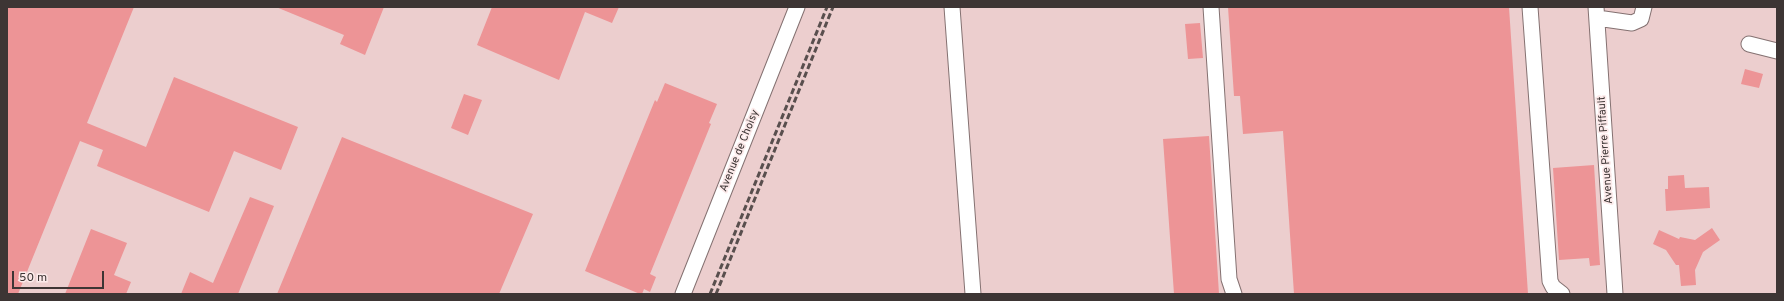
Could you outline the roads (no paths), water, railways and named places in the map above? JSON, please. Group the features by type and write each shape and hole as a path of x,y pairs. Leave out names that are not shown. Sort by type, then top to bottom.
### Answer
{"street":[{"name":"Avenue de Choisy","path":"683,294 797,7"},
{"path":"952,7 973,294"},
{"path":"1211,7 1229,278 1234,294"},
{"path":"1530,7 1550,280 1553,287 1561,294"},
{"path":"1603,13 1632,23 1641,19 1644,7"},
{"name":"Avenue Pierre Piffault","path":"1603,13 1615,294"},
{"path":"1749,44 1777,50"}],"railway":[{"path":"710,294 827,7"},
{"path":"716,294 833,7"}]}
